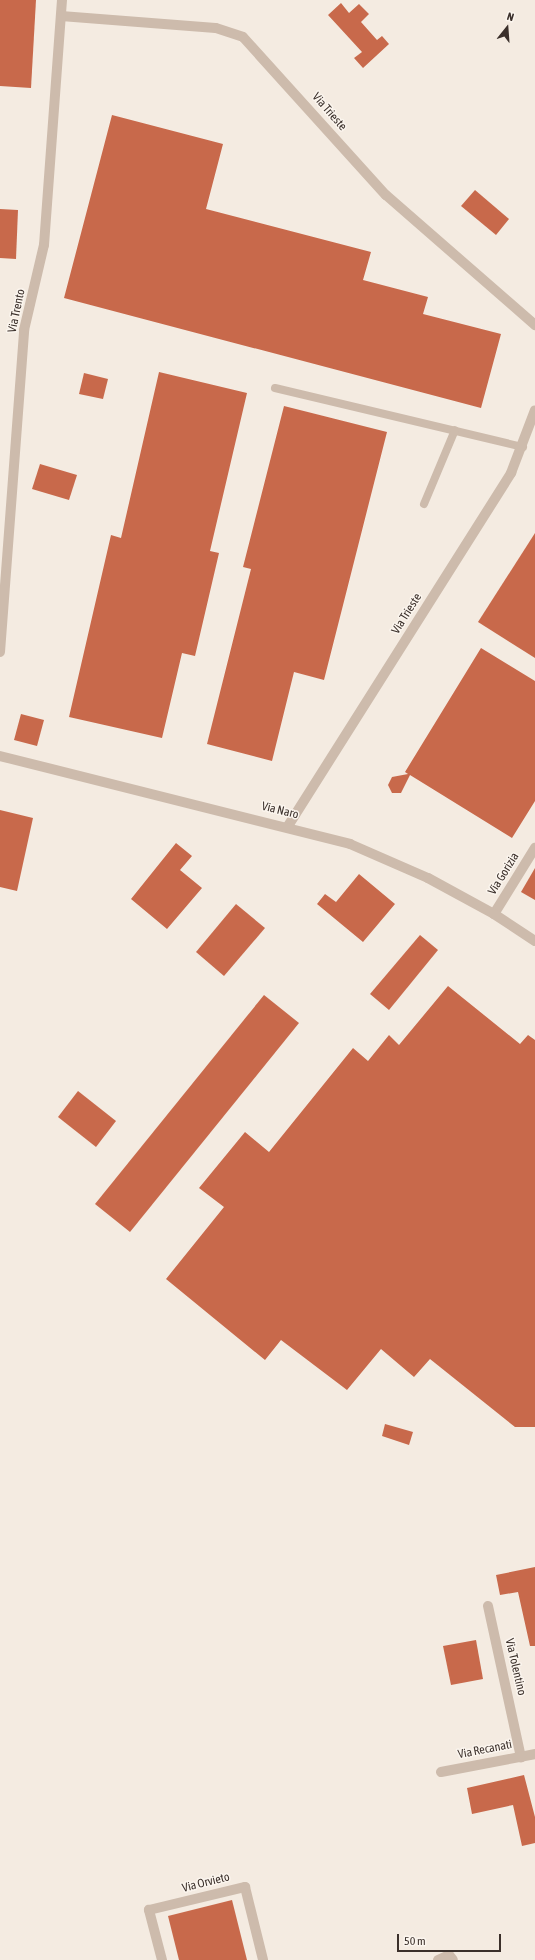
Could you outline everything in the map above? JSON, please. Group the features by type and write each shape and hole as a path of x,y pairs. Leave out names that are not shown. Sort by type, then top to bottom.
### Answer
{"street":[{"name":"Via Trento","path":"0,652 24,330 44,245 62,0"},
{"name":"Via Trieste","path":"61,16 216,28 243,36 391,199 535,325"},
{"name":"Via Trieste","path":"288,826 511,473 523,447 535,410"},
{"name":"Via Naro","path":"0,756 288,826 387,858 494,914 535,941"},
{"name":"Via Gorizia","path":"494,914 535,848"},
{"name":"Via Tolentino","path":"488,1606 521,1757"},
{"name":"Via Recanati","path":"441,1772 535,1754"},
{"name":"Via Orvieto","path":"162,1960 149,1910 245,1887 263,1960"},
{"path":"438,1960 449,1955 453,1960"}],"lane":[{"path":"275,388 523,447"},
{"path":"424,504 455,430"}],"building":[{"path":"0,0 36,0 31,88 0,86"},
{"path":"341,3 349,13 359,4 369,14 361,22 377,40 382,36 389,44 363,68 354,58 362,52 328,15"},
{"path":"112,115 223,144 206,209 371,252 363,280 428,297 423,314 501,334 481,408 64,298"},
{"path":"475,190 509,219 496,235 461,206"},
{"path":"0,209 18,210 16,259 0,258"},
{"path":"159,372 247,393 210,551 219,553 195,656 182,653 162,738 69,717 111,535 121,538"},
{"path":"84,373 108,379 103,399 79,394"},
{"path":"284,406 387,432 324,680 294,672 272,761 207,744 251,569 243,567"},
{"path":"40,464 77,475 69,500 32,489"},
{"path":"535,533 535,658 478,622"},
{"path":"481,648 535,681 535,801 512,838 410,775 401,793 392,793 388,785 392,777 408,774 405,772"},
{"path":"21,714 44,720 37,746 14,740"},
{"path":"0,810 33,818 17,891 0,887"},
{"path":"176,843 192,856 180,870 202,888 167,929 131,899"},
{"path":"535,868 535,900 521,892"},
{"path":"359,874 395,904 363,942 317,904 325,894 336,902"},
{"path":"236,904 265,928 224,976 196,952"},
{"path":"420,935 438,950 389,1010 370,994"},
{"path":"448,986 520,1044 528,1035 535,1040 535,1427 515,1427 430,1359 414,1377 381,1349 347,1390 281,1340 265,1360 166,1279 224,1207 199,1188 245,1132 269,1152 353,1048 368,1061 389,1035 399,1045"},
{"path":"264,995 299,1023 130,1232 95,1204"},
{"path":"78,1091 116,1121 96,1147 58,1117"},
{"path":"385,1424 413,1432 409,1445 382,1436"},
{"path":"535,1567 535,1646 530,1646 518,1592 500,1595 496,1575"},
{"path":"476,1640 483,1679 451,1685 443,1646"},
{"path":"524,1775 535,1817 535,1843 522,1846 513,1805 472,1814 467,1788"},
{"path":"232,1900 247,1960 179,1960 168,1916"}]}
